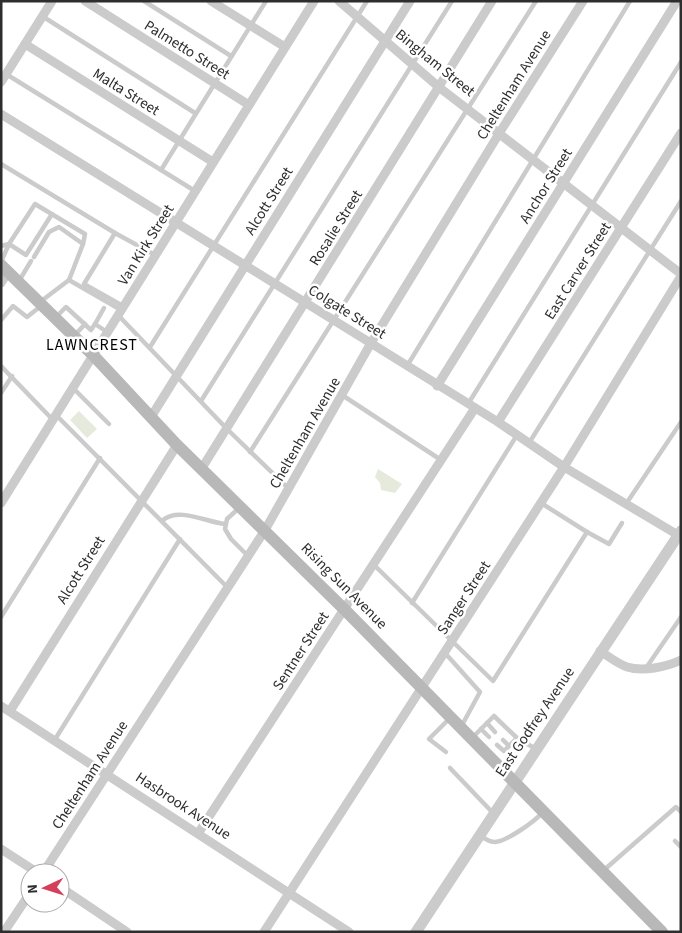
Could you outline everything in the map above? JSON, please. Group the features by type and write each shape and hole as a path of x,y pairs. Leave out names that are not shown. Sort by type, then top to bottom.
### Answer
{"main road":[{"name":"Rising Sun Avenue","path":"3,270 19,282 93,355 177,445 344,609 662,932"}],"street":[{"path":"4,78 52,1"},
{"name":"Palmetto Street","path":"85,1 249,105"},
{"path":"211,1 285,48"},
{"name":"Van Kirk Street","path":"1,503 314,1"},
{"name":"Bingham Street","path":"339,1 440,88 500,132 681,275"},
{"name":"Alcott Street","path":"151,416 410,1"},
{"name":"Rosalie Street","path":"202,468 440,88 492,1"},
{"name":"Cheltenham Avenue","path":"50,863 265,530 371,343 500,132 583,1"},
{"name":"Anchor Street","path":"437,386 676,1"},
{"name":"Malta Street","path":"25,44 213,162"},
{"name":"Colgate Street","path":"1,114 371,343 437,386 498,422 564,467 680,533"},
{"name":"East Carver Street","path":"498,422 681,133"},
{"name":"Sanger Street","path":"264,932 564,467 681,275"},
{"name":"Sentner Street","path":"199,832 441,460 471,406"},
{"name":"Alcott Street","path":"10,711 177,445"},
{"name":"East Godfrey Avenue","path":"416,932 600,651 680,533"},
{"path":"600,651 627,667 646,669 681,660"},
{"name":"Hasbrook Avenue","path":"1,706 199,832 349,932"},
{"path":"1,849 23,863"},
{"path":"70,895 127,932"},
{"path":"4,932 20,908"}],"lane":[{"path":"144,1 231,56"},
{"path":"161,170 266,1"},
{"path":"150,347 367,1"},
{"path":"201,401 452,1"},
{"path":"250,452 536,1"},
{"path":"406,366 630,1"},
{"path":"42,16 196,113"},
{"path":"471,406 681,62"},
{"path":"4,78 195,192"},
{"path":"1,164 115,234 155,255"},
{"path":"529,443 681,201"},
{"path":"1,320 13,306 27,317 69,280 85,234 35,204 9,244 3,270"},
{"path":"1,246 9,244 26,255 52,214"},
{"path":"19,282 49,232 59,227 83,244"},
{"path":"115,234 84,284 121,311 150,347 227,429 288,489"},
{"path":"69,280 121,311"},
{"path":"55,318 66,307 91,330 104,308"},
{"path":"74,336 84,324"},
{"path":"95,324 107,332"},
{"path":"1,366 142,499 228,588"},
{"path":"1,393 12,376"},
{"path":"73,388 109,424"},
{"path":"342,395 441,460"},
{"path":"626,504 681,422"},
{"path":"412,603 517,435"},
{"path":"1,617 100,458"},
{"path":"541,503 609,544 622,523"},
{"path":"241,506 227,519 225,529 231,540 248,556"},
{"path":"163,520 168,516 187,515 208,522 225,524"},
{"path":"373,564 493,681 587,532"},
{"path":"54,741 180,538"},
{"path":"646,669 681,617"},
{"path":"445,653 480,692 460,728"},
{"path":"471,739 494,716 517,738 536,749"},
{"path":"446,752 429,739 450,718"},
{"path":"487,723 495,732"},
{"path":"481,729 489,737"},
{"path":"492,760 501,750 504,751 517,738"},
{"path":"503,740 509,746"},
{"path":"497,746 501,750"},
{"path":"450,768 493,813"},
{"path":"603,871 681,803"},
{"path":"676,807 681,812"},
{"path":"479,835 488,840 500,840 548,816"},
{"path":"675,841 681,847"}],"shaded area":[{"path":"79,411 97,429 87,438 70,420"},
{"path":"378,469 402,484 395,493 381,490 380,483 375,477"}],"district":[{"name":"LAWNCREST","path":"92,345"}]}
